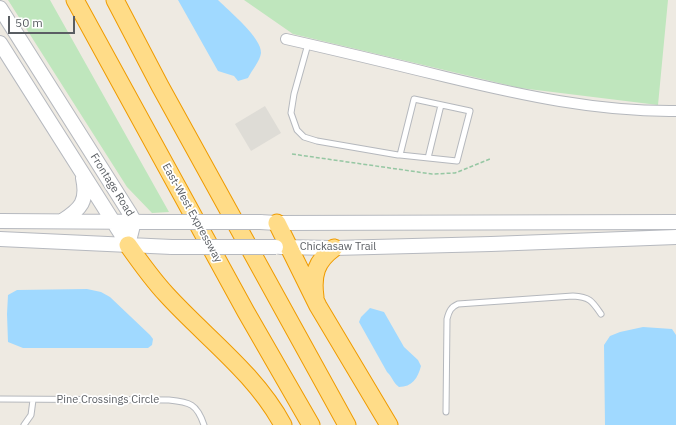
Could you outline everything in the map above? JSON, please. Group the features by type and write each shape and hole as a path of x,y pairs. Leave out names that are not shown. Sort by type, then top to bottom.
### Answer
{"highway":[{"name":"East-West Expressway","path":"75,0 213,251 311,425"},
{"path":"115,0 160,86 348,425"},
{"path":"268,222 389,425"},
{"path":"128,245 165,293 256,386 278,415 283,425"},
{"path":"315,301 314,286 317,267 325,254 334,248"}],"street":[{"name":"Frontage Road","path":"0,8 134,221 128,245"},
{"path":"286,39 517,94 610,108 676,111"},
{"name":"Frontage Road","path":"0,43 128,245"},
{"path":"62,221 76,213 81,206 86,190 83,176"},
{"path":"0,221 676,222"},
{"name":"Chickasaw Trail","path":"0,239 172,247 334,248 676,237"}],"lane":[{"path":"308,44 294,94 291,113 297,130 304,137 316,141 400,155 457,161 470,111 414,98 400,155"},
{"path":"428,158 441,104"},
{"path":"446,412 447,319 448,312 452,307 458,304 573,296 586,297 601,314"},
{"name":"Pine Crossings Circle","path":"0,399 182,401 194,406 200,413 204,425"},
{"path":"24,425 31,415 33,400"}],"path":[{"path":"292,154 432,174 455,173 490,159"}],"shaded area":[{"path":"265,106 281,133 251,151 235,124"}],"green space":[{"path":"8,0 50,0 169,212 152,213 127,187"},
{"path":"244,0 668,0 658,105 520,88 293,34"}],"water":[{"path":"178,0 218,0 244,25 256,40 260,47 261,53 258,62 248,78 238,81 234,76 218,71"},
{"path":"87,289 101,292 110,297 150,335 153,339 152,345 148,348 23,348 8,342 8,295 17,290"},
{"path":"370,308 384,312 404,347 418,360 421,366 416,378 411,384 404,387 399,387 395,384 359,322 361,317"},
{"path":"643,327 672,329 676,335 676,425 605,425 604,345 610,336 620,332"}]}
